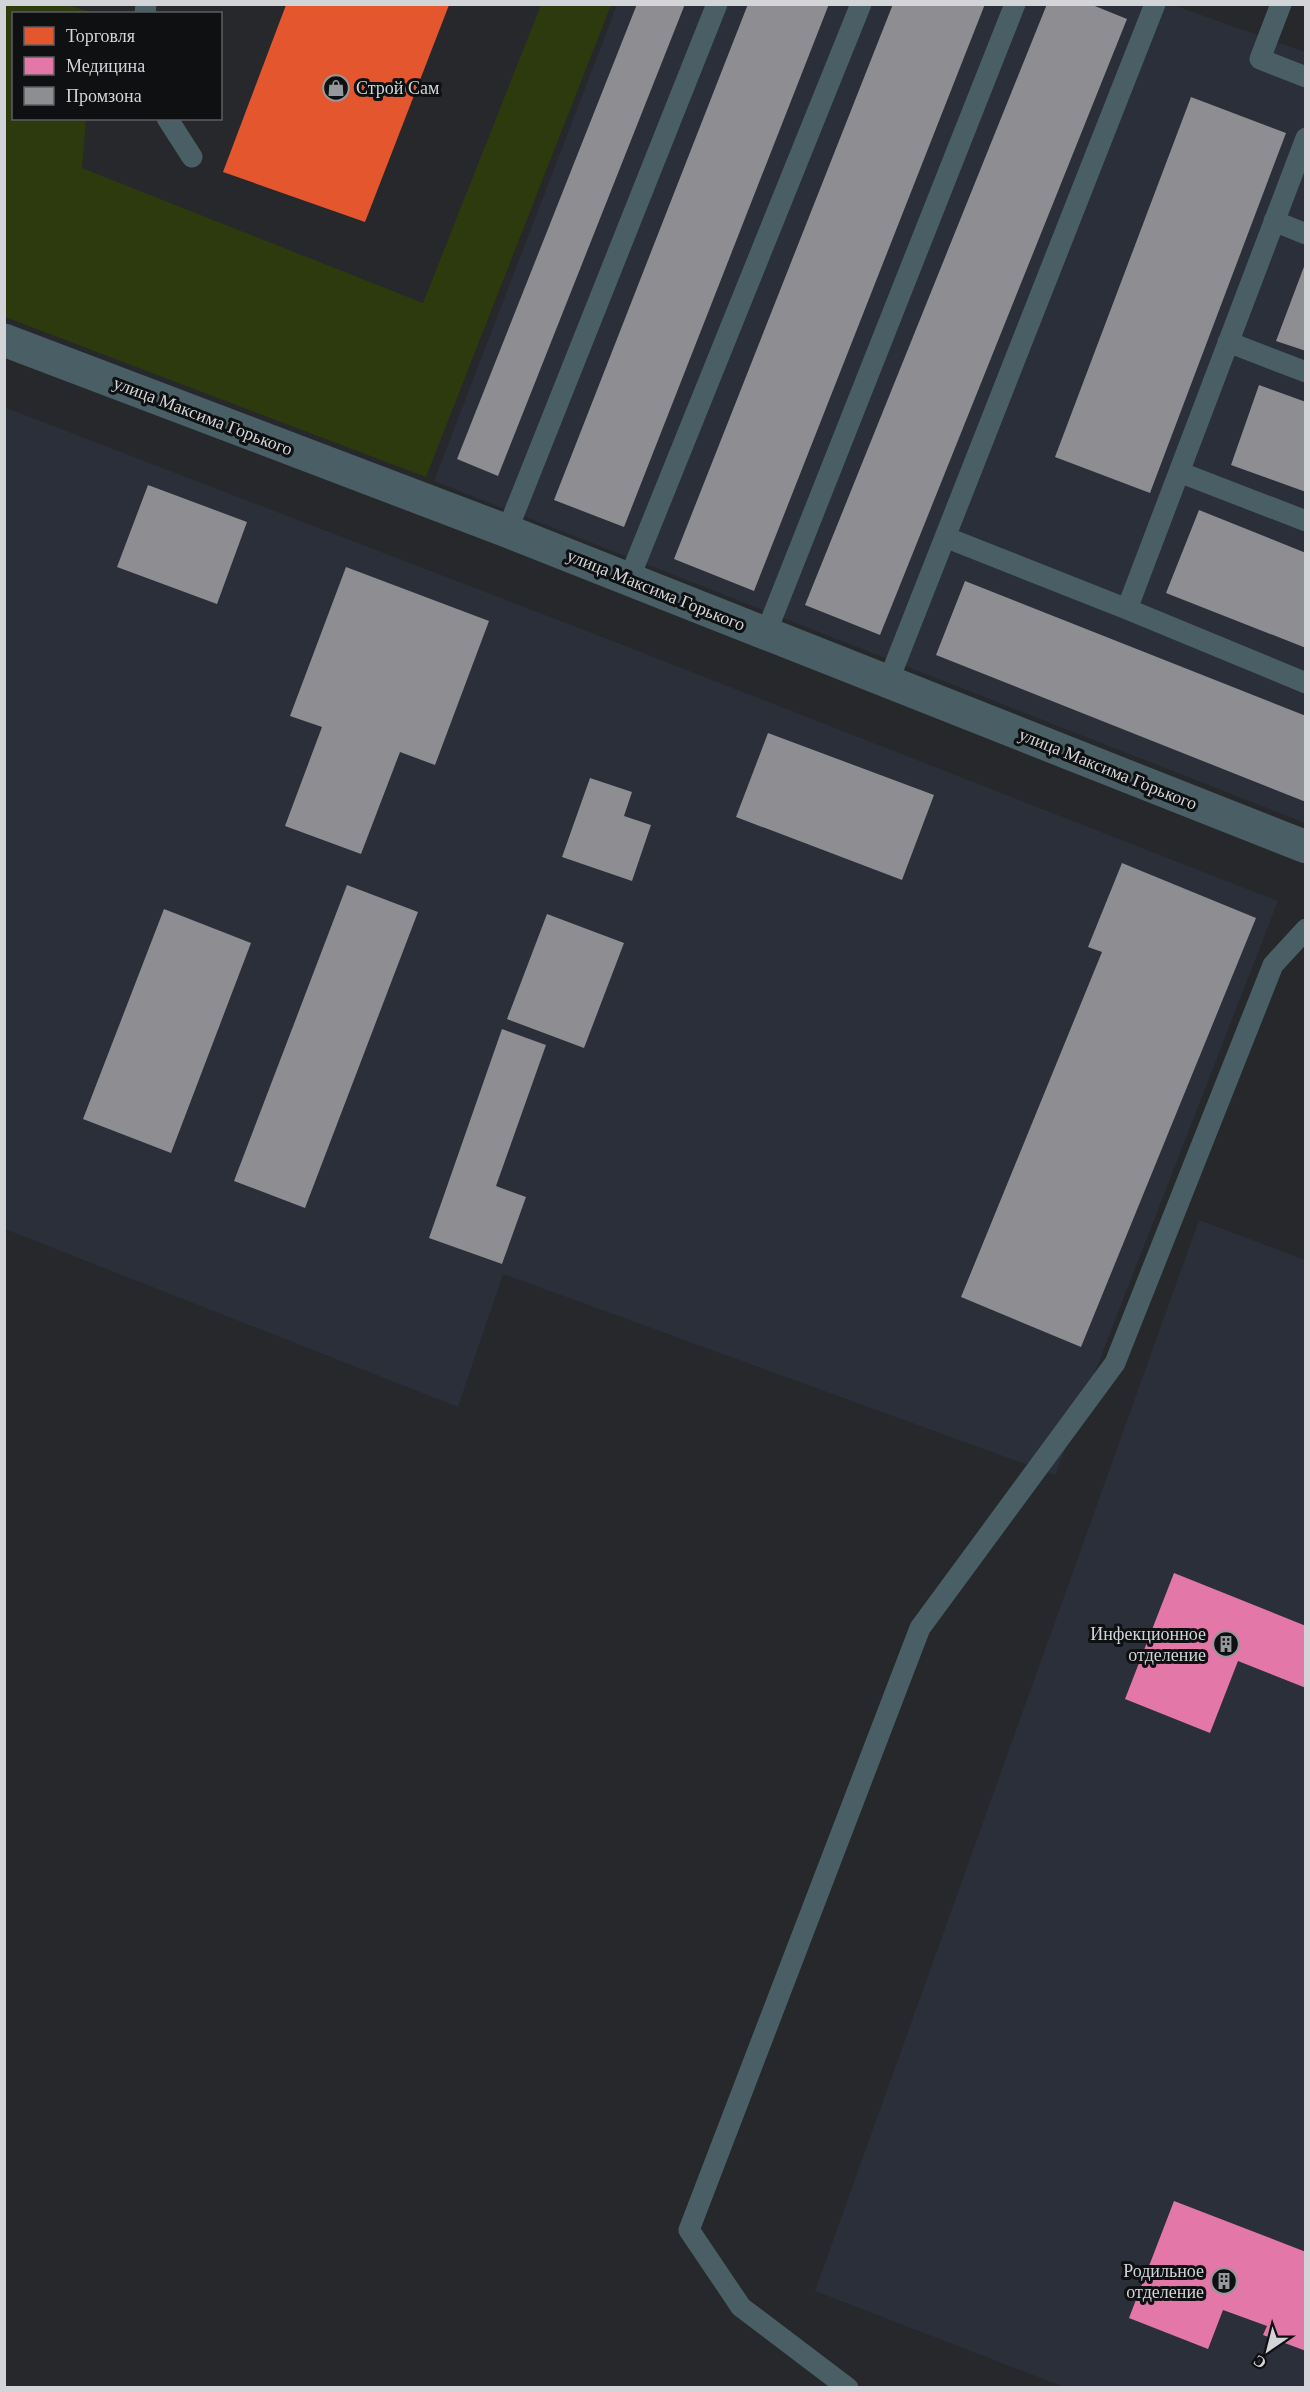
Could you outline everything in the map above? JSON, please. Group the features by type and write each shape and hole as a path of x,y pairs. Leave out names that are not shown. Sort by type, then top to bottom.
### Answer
{"street":[{"name":"улица Максима Горького","path":"4,340 507,531 1305,847"}],"lane":[{"path":"507,531 717,4"},
{"path":"629,579 861,4"},
{"path":"766,633 1015,4"},
{"path":"888,682 1155,4"},
{"path":"1281,4 1260,59 1305,77"},
{"path":"168,120 192,157"},
{"path":"1127,609 1305,138"},
{"path":"1274,221 1305,234"},
{"path":"1228,342 1305,372"},
{"path":"1179,472 1305,521"},
{"path":"945,537 1305,683"},
{"path":"848,2388 741,2307 689,2230 920,1628 1115,1363 1273,965 1305,929"}],"shaded area":[{"path":"617,5 1173,5 1305,52 1305,823 434,481"},
{"path":"4,407 597,635 1278,901 1055,1475 503,1274 458,1407 5,1229"},
{"path":"1199,1220 1305,1260 1305,2387 1064,2387 815,2291"}],"green space":[{"path":"4,5 66,5 91,12 12,12 12,120 86,120 82,168 423,303 541,5 611,5 426,477 5,317"}],"building: Торговля":[{"name":"Строй Сам","path":"286,5 449,5 365,222 223,172"}],"building: Медицина":[{"name":"Инфекционное отделение","path":"1174,1573 1306,1626 1306,1688 1238,1661 1210,1733 1125,1699"},
{"name":"Родильное отделение","path":"1174,2201 1306,2252 1306,2351 1263,2335 1267,2326 1223,2310 1208,2349 1129,2318"}],"building: Промзона":[{"path":"637,4 685,4 498,476 457,459"},
{"path":"748,4 829,4 624,527 554,500"},
{"path":"893,4 985,4 754,591 674,559"},
{"path":"1047,4 1090,4 1127,19 880,635 805,605"},
{"path":"1191,97 1286,133 1150,493 1055,457"},
{"path":"1306,264 1306,351 1276,341"},
{"path":"1259,385 1306,402 1306,492 1231,465"},
{"path":"148,485 247,522 217,604 117,567"},
{"path":"1199,510 1306,553 1306,648 1166,593"},
{"path":"346,567 489,621 435,765 400,752 361,854 285,826 322,727 290,716"},
{"path":"965,581 1306,716 1306,802 936,655"},
{"path":"768,733 934,795 902,880 736,817"},
{"path":"590,778 632,792 624,816 651,825 632,881 562,857"},
{"path":"1122,863 1256,918 1081,1347 961,1297 1102,952 1088,947"},
{"path":"347,885 418,912 305,1208 234,1181"},
{"path":"164,909 251,943 171,1153 83,1119"},
{"path":"547,914 624,943 584,1048 507,1019"},
{"path":"502,1029 546,1045 496,1186 526,1197 502,1264 429,1238"}],"place":[{"name":"Строй Сам","path":"336,88"},
{"name":"Инфекционное отделение","path":"1226,1644"},
{"name":"Родильное отделение","path":"1224,2281"}]}
